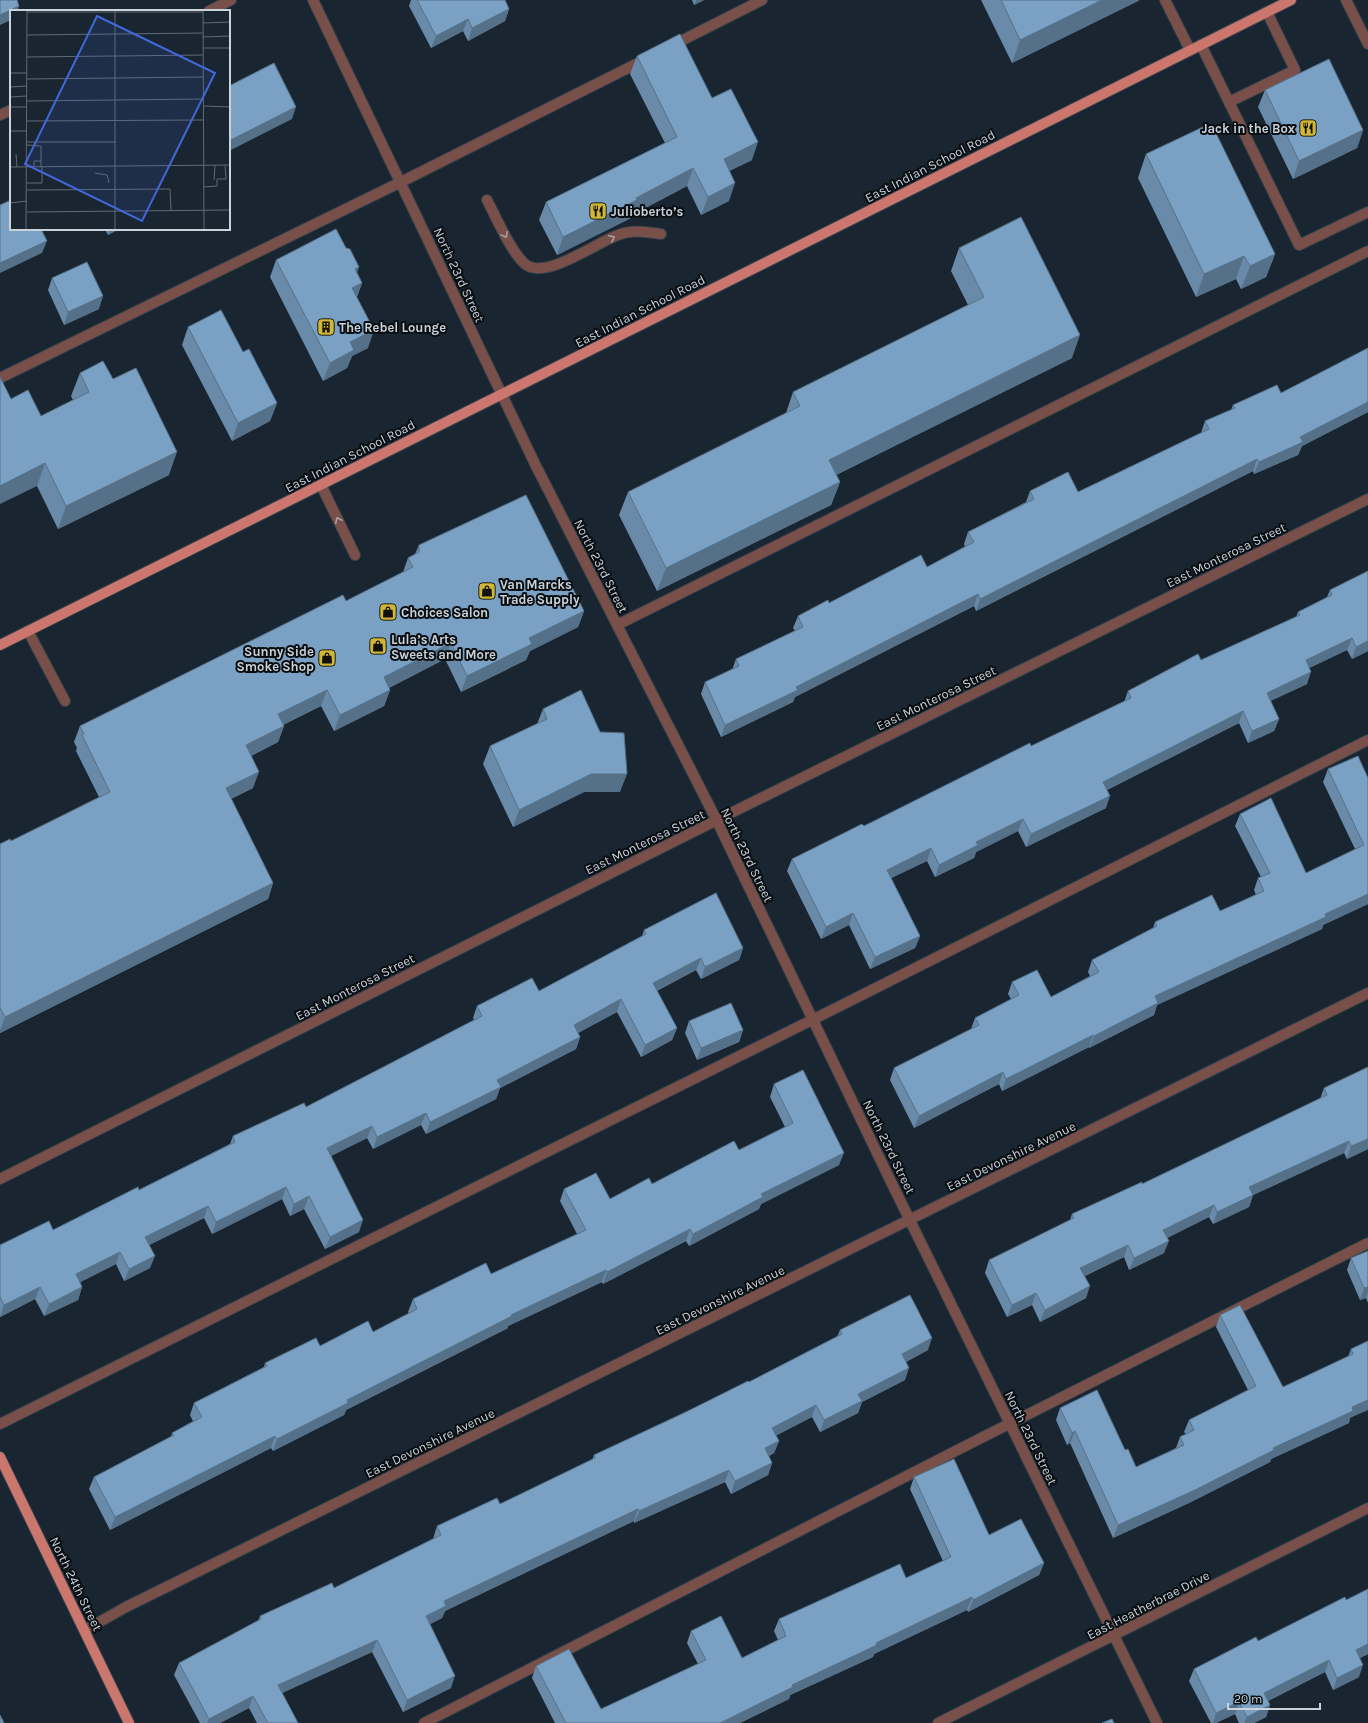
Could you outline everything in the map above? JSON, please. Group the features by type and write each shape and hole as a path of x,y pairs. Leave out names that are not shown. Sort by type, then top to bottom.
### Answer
{"main road":[{"name":"East Indian School Road","path":"0,645 1291,0"},
{"name":"North 24th Street","path":"0,1457 129,1723"}],"street":[{"path":"211,10 231,0"},
{"name":"North 23rd Street","path":"313,0 502,395 616,625 717,821 730,852 1157,1723"},
{"path":"0,378 401,182 762,0"},
{"path":"1165,0 1190,50"},
{"path":"1346,0 1368,44"},
{"path":"1229,102 1295,70 1267,12"},
{"path":"1201,45 1299,245 1368,212"},
{"path":"0,115 10,110"},
{"path":"487,200 510,243 526,264 540,268 555,266 619,234 639,230 661,234"},
{"path":"616,625 1368,251"},
{"path":"321,485 355,555"},
{"name":"East Monterosa Street","path":"0,1179 717,821 1368,500"},
{"path":"28,631 65,701"},
{"path":"0,1424 813,1020 1368,740"},
{"name":"East Devonshire Avenue","path":"85,1630 126,1607 1368,993"},
{"path":"424,1723 1010,1423 1368,1244"},
{"name":"East Heatherbrae Drive","path":"938,1723 1085,1651 1114,1634 1143,1622 1368,1508"}],"building":[{"path":"0,0 17,0 19,6 0,15"},
{"path":"417,0 505,0 509,9 472,28 468,19 436,36"},
{"path":"1001,0 1102,0 1020,40"},
{"path":"680,34 712,98 731,89 758,142 724,159 735,183 708,197 693,168 636,198 637,200 563,237 546,202 677,137 637,56"},
{"name":"Jack in the Box","path":"1329,59 1363,130 1299,161 1265,90"},
{"path":"274,63 296,107 230,140 230,85"},
{"path":"1205,126 1207,130 1213,127 1275,254 1250,266 1244,256 1204,274 1146,154"},
{"path":"10,200 10,230 42,230 47,241 0,263 0,205"},
{"path":"1021,217 1080,335 829,460 840,482 666,568 628,492 800,406 793,392 984,297 959,248"},
{"name":"The Rebel Lounge","path":"336,229 346,248 350,249 359,267 355,269 362,283 352,288 374,330 350,342 354,350 330,363 276,260"},
{"path":"87,262 103,296 68,312 52,278"},
{"path":"221,310 243,352 249,349 277,403 238,423 188,327"},
{"path":"1368,348 1368,402 1300,437 1303,442 1259,462 1257,459 980,599 978,594 796,687 798,690 725,725 705,682 739,666 736,659 803,627 798,616 828,600 829,603 921,555 927,567 974,542 968,532 1034,499 1030,491 1068,472 1078,492 1209,429 1205,421 1235,408 1233,405 1277,385 1281,393"},
{"path":"103,361 113,379 136,368 177,452 66,506 45,463 0,486 0,377 11,399 28,390 41,416 89,392 80,373"},
{"path":"526,495 584,611 529,638 532,644 467,676 451,643 384,677 390,690 340,715 327,690 278,714 284,726 246,745 259,772 226,788 273,883 5,1017 0,1008 0,844 10,839 11,841 110,792 82,735 84,734 80,726 343,595 346,601 413,567 408,558 419,552 419,545"},
{"path":"1368,571 1368,641 1356,647 1352,638 1306,660 1311,672 1267,693 1279,719 1252,731 1243,711 1103,782 1110,796 1031,834 1023,819 976,842 978,845 939,865 931,848 887,870 920,936 875,957 853,913 826,927 792,859 862,824 864,826 1030,743 1031,746 1131,698 1128,691 1198,654 1201,660 1300,615 1298,612 1332,595 1330,590"},
{"path":"581,690 600,732 624,733 627,774 591,774 519,810 490,746 547,719 543,709"},
{"path":"1358,756 1368,778 1368,894 1325,914 1326,917 1155,996 1158,1003 1094,1036 1093,1035 1006,1079 1003,1072 919,1116 894,1068 979,1025 975,1018 1019,995 1012,982 1037,970 1051,997 1099,972 1092,960 1157,926 1155,922 1212,895 1220,911 1264,891 1258,878 1270,873 1240,814 1271,798 1306,873 1364,845 1328,769"},
{"path":"716,893 743,948 705,967 701,958 653,983 677,1028 645,1045 621,999 574,1025 580,1037 497,1080 501,1087 430,1122 426,1113 377,1137 372,1126 327,1148 363,1220 330,1237 309,1196 294,1204 286,1187 216,1222 208,1206 145,1237 155,1256 129,1269 120,1252 76,1274 82,1287 49,1304 40,1287 4,1305 0,1297 0,1245 49,1221 53,1230 138,1187 139,1190 235,1142 233,1136 304,1103 306,1107 482,1016 477,1006 532,978 539,991 646,934 644,930"},
{"path":"731,1003 743,1030 701,1048 689,1021"},
{"path":"1368,1067 1368,1139 1351,1146 1349,1141 1249,1187 1253,1195 1217,1212 1214,1205 1163,1230 1169,1241 1134,1258 1128,1245 1080,1268 1090,1286 1045,1310 1036,1293 1012,1305 989,1260 1074,1218 1072,1214 1142,1182 1142,1184 1327,1095 1324,1088"},
{"path":"803,1070 844,1153 761,1194 763,1197 693,1234 690,1229 607,1272 606,1270 511,1315 512,1316 347,1400 348,1403 277,1439 275,1436 115,1517 94,1477 174,1435 172,1433 202,1417 194,1403 267,1366 265,1363 316,1338 320,1346 368,1321 373,1332 417,1309 413,1299 486,1263 491,1274 586,1230 564,1189 596,1173 610,1199 649,1178 652,1184 734,1141 739,1150 793,1123 774,1084"},
{"path":"1368,1251 1368,1287 1364,1288 1351,1258"},
{"path":"910,1295 932,1338 902,1354 909,1368 858,1394 862,1401 824,1420 816,1405 772,1428 779,1441 765,1448 772,1463 735,1481 729,1470 639,1511 638,1509 444,1601 446,1606 426,1616 455,1676 407,1700 377,1640 278,1685 298,1723 268,1723 253,1696 209,1719 179,1663 261,1619 260,1616 332,1583 334,1588 441,1535 437,1526 497,1498 500,1504 595,1458 594,1455 748,1381 749,1382 842,1334 840,1330"},
{"path":"1240,1305 1283,1387 1353,1354 1351,1349 1368,1341 1368,1400 1352,1407 1353,1411 1273,1448 1274,1450 1195,1490 1118,1525 1075,1431 1072,1433 1060,1408 1097,1390 1125,1450 1128,1449 1136,1467 1184,1445 1180,1437 1194,1430 1189,1420 1256,1386 1220,1315"},
{"path":"954,1459 989,1535 1021,1519 1044,1563 973,1600 972,1597 876,1643 877,1645 792,1685 793,1687 720,1723 566,1723 536,1666 569,1649 601,1709 706,1660 691,1631 721,1616 742,1658 786,1636 779,1619 900,1564 906,1578 951,1557 914,1477"},
{"path":"1368,1589 1368,1644 1356,1650 1363,1665 1337,1678 1329,1660 1264,1693 1270,1705 1247,1717 1239,1702 1216,1713 1194,1669 1256,1637 1258,1641 1345,1597 1346,1600"},
{"path":"0,1715 4,1723 0,1723"},
{"path":"1112,1719 1114,1723 1102,1723"}],"place":[{"name":"Jack in the Box","path":"1308,128"},
{"name":"Julioberto’s","path":"598,211"},
{"name":"The Rebel Lounge","path":"326,327"},
{"name":"Van Marcks Trade Supply","path":"487,591"},
{"name":"Choices Salon","path":"388,612"},
{"name":"Lula’s Arts Sweets and More","path":"378,646"},
{"name":"Sunny Side Smoke Shop","path":"327,658"}]}
